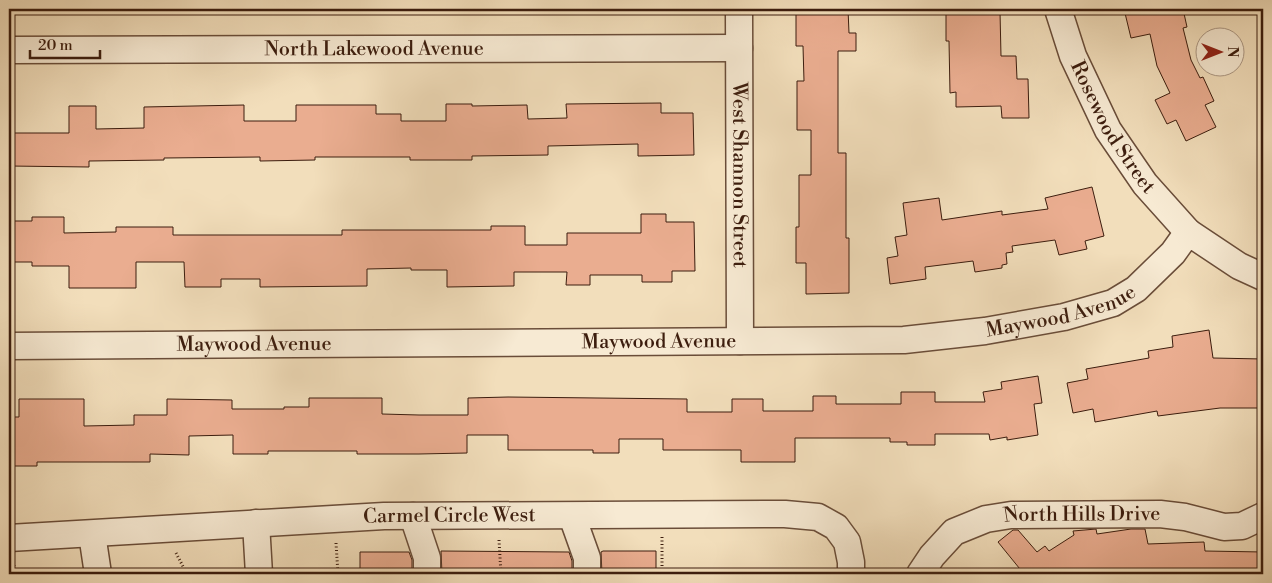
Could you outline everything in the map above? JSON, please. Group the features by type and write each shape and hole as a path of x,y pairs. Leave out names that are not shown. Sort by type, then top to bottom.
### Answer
{"street":[{"name":"West Shannon Street","path":"739,9 740,341"},
{"name":"Rosewood Street","path":"1058,9 1073,56 1108,130 1145,184 1188,232"},
{"name":"North Lakewood Avenue","path":"9,50 739,48"},
{"path":"1188,232 1239,266 1263,277"},
{"name":"Maywood Avenue","path":"9,346 904,340 985,331 1064,317 1113,303 1136,290 1172,253 1188,232"},
{"name":"Carmel Circle West","path":"9,538 256,523 413,516 785,514 818,517 836,527 847,542 851,574"},
{"name":"North Hills Drive","path":"920,574 932,556 954,532 986,519 1011,515 1160,514 1184,517 1224,527 1242,526 1263,516"},
{"path":"413,516 427,558 427,574"},
{"path":"572,516 587,558 587,574"},
{"path":"256,523 260,574"},
{"path":"92,534 98,574"}],"path":[{"path":"662,529 662,574"},
{"path":"499,538 501,574"},
{"path":"336,541 338,574"},
{"path":"176,548 176,553 188,574"}],"building":[{"path":"796,9 848,9 849,33 856,33 856,51 838,51 838,153 846,153 846,238 849,238 849,293 806,294 806,263 796,263 796,227 799,227 799,175 811,175 811,130 797,130 797,81 804,81 803,46 796,46"},
{"path":"946,9 997,9 997,12 1000,12 1001,56 1016,56 1017,79 1028,79 1029,118 1002,118 1001,106 956,107 956,92 950,93 949,41 946,41"},
{"path":"1124,9 1183,9 1187,27 1183,28 1194,66 1194,78 1203,78 1214,101 1205,105 1216,127 1186,141 1176,120 1167,124 1155,100 1170,93 1157,66 1150,34 1131,38"},
{"path":"661,103 661,113 693,113 694,155 638,156 638,144 548,146 548,155 472,156 472,160 410,160 410,157 315,157 315,160 260,161 260,157 164,158 164,160 89,161 89,167 9,166 9,133 69,133 69,106 96,106 96,129 144,128 144,107 244,105 244,121 296,121 296,105 376,105 376,114 401,114 401,121 446,121 446,104 472,104 472,106 527,105 528,119 567,118 566,104"},
{"path":"1092,187 1104,236 1085,241 1087,249 1059,255 1055,240 1012,246 1013,252 1006,253 1007,264 1002,265 1002,268 975,272 973,261 925,267 926,279 890,284 887,258 898,256 895,237 907,235 903,203 939,198 942,220 1002,211 1002,215 1048,209 1045,198"},
{"path":"641,214 666,214 666,222 694,222 695,271 672,271 672,282 642,282 642,275 590,275 590,285 566,285 567,272 514,272 514,286 447,287 447,270 411,270 411,268 367,269 367,286 260,287 260,279 221,279 221,287 185,287 184,262 136,262 136,288 69,288 69,266 32,266 32,262 9,262 9,221 32,221 32,217 64,217 64,233 116,232 116,227 173,227 173,235 342,235 342,230 491,230 491,226 525,226 525,245 567,245 567,233 641,233"},
{"path":"1209,330 1213,358 1263,359 1262,408 1220,408 1158,416 1157,411 1095,422 1093,409 1073,413 1067,383 1088,379 1086,369 1149,358 1148,351 1173,347 1172,336"},
{"path":"1038,376 1042,403 1034,404 1038,435 1007,440 1007,437 990,440 989,434 935,434 935,445 907,445 907,442 890,442 890,438 795,438 795,462 741,462 741,450 663,450 663,439 619,439 619,453 593,453 593,450 508,450 508,435 467,435 467,453 357,454 357,451 268,451 268,454 233,454 233,435 189,436 189,455 150,454 150,462 37,462 37,466 9,466 9,417 19,417 19,399 84,399 84,426 134,425 134,415 167,415 167,399 232,400 232,409 284,409 284,407 309,407 309,398 382,398 382,414 419,415 468,415 468,398 508,397 687,399 687,412 732,412 732,399 763,399 763,411 813,411 813,396 836,396 836,404 901,404 901,392 935,392 935,402 985,402 983,392 1002,389 1001,382"},
{"path":"1096,529 1097,534 1145,529 1148,544 1204,542 1205,551 1263,552 1263,574 1024,574 998,542 1013,530 1018,530 1037,552 1045,546 1049,551 1074,535 1073,531"},
{"path":"441,551 569,552 572,561 572,574 442,574"},
{"path":"656,551 656,574 602,574 601,552"},
{"path":"360,552 409,552 412,560 412,574 360,574"}]}
